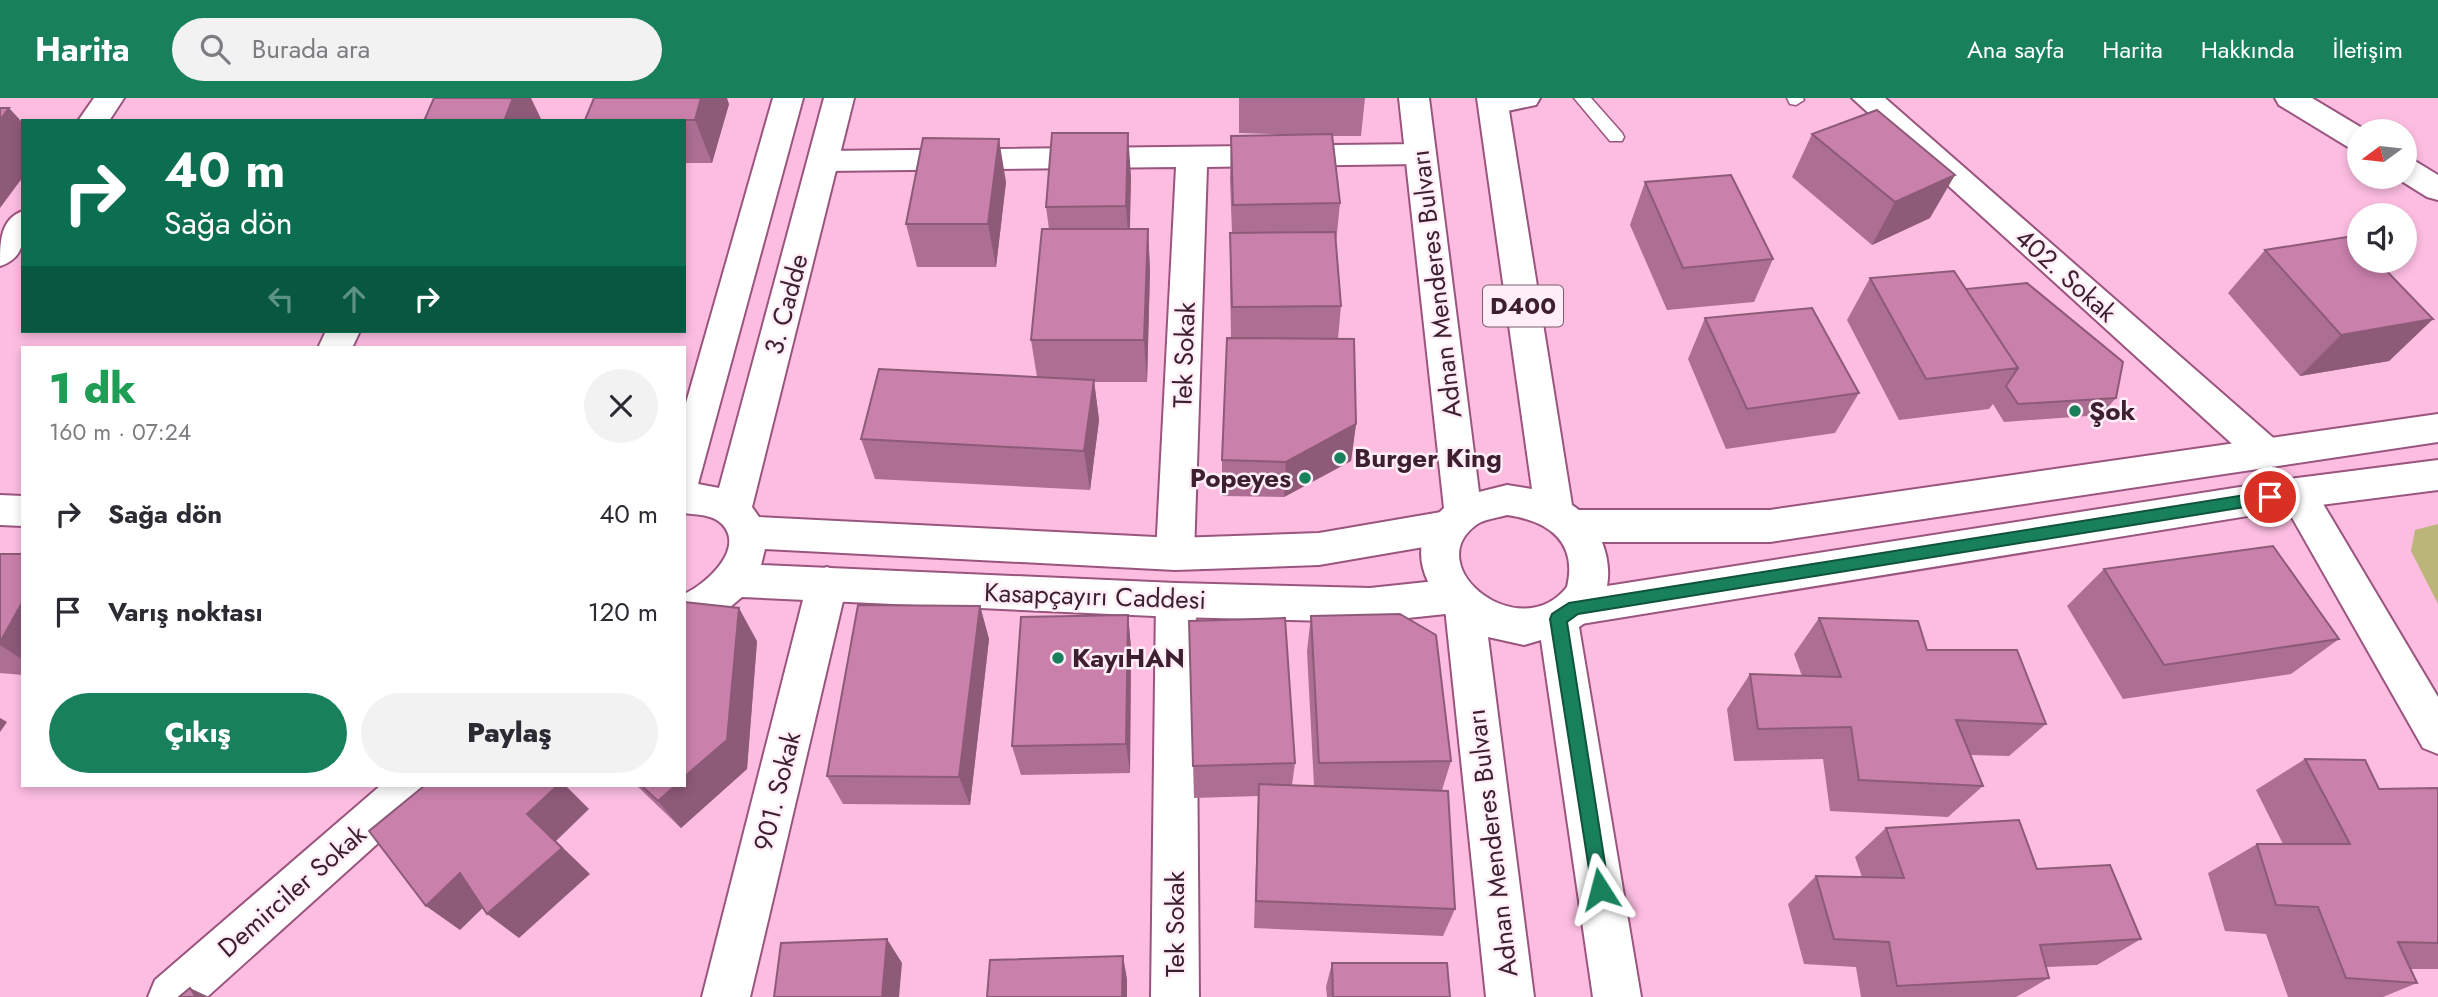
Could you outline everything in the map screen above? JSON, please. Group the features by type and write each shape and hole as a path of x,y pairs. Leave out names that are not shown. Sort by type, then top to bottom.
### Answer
{"main road":[{"path":"94,119 109,98"},
{"name":"3. Cadde","path":"686,468 788,98"},
{"name":"3. Cadde","path":"735,580 746,555 739,521 839,98"},
{"name":"Adnan Menderes Bulvarı","path":"1414,98 1455,519"},
{"name":"402. Sokak","path":"1867,98 2265,452"},
{"path":"2290,98 2347,133"},
{"name":"D400","path":"1503,100 1562,519"},
{"path":"825,161 1421,154"},
{"name":"Tek Sokak","path":"1175,554 1192,156"},
{"path":"2417,176 2438,189"},
{"path":"0,254 21,225"},
{"path":"1562,519 1770,526 2438,428"},
{"path":"1566,614 1586,593 1591,576 1590,559 1582,541 1562,519 1532,503 1507,500 1484,502 1455,519 1440,543 1439,561 1444,579 1459,601 1486,618 1511,625 1536,626 1566,614 2297,493 2438,475"},
{"path":"2297,493 2438,734"},
{"name":"Kasapçayırı Caddesi","path":"686,498 716,502 739,521 1175,554 1319,549 1455,519"},
{"path":"0,510 21,511"},
{"path":"686,612 710,602 735,580"},
{"name":"Kasapçayırı Caddesi","path":"735,580 1370,606 1459,601"},
{"name":"901. Sokak","path":"726,997 827,584"},
{"name":"Tek Sokak","path":"1175,997 1176,600"},
{"name":"Adnan Menderes Bulvarı","path":"1459,601 1510,997"},
{"path":"1566,614 1617,997"},
{"name":"Demirciler Sokak","path":"172,997 410,787"}],"lane":[{"path":"1582,98 1616,136"}],"shaded area":[{"path":"2438,524 2438,604 2411,551 2415,530"}],"building":[{"path":"434,98 513,98 505,119 425,119"},
{"path":"594,98 701,98 695,120 585,119"},
{"path":"0,108 9,108 0,120"},
{"path":"1877,110 1955,175 1895,202 1812,134"},
{"path":"1052,133 1128,133 1126,206 1046,207"},
{"path":"1332,134 1340,203 1233,205 1231,136"},
{"path":"923,138 999,139 988,224 906,224"},
{"path":"1731,175 1773,259 1683,268 1645,182"},
{"path":"1042,229 1148,229 1144,340 1031,340"},
{"path":"1335,232 1341,306 1232,307 1230,233"},
{"path":"2347,237 2347,273 2389,273 2433,319 2341,335 2265,250"},
{"path":"1954,271 2018,368 1926,379 1870,278"},
{"path":"2027,283 2123,362 2116,398 2018,404 2006,386 2018,368 1966,289"},
{"path":"1812,308 1859,393 1747,409 1705,318"},
{"path":"1227,338 1354,339 1356,424 1286,462 1222,460"},
{"path":"879,369 1094,380 1084,451 861,439"},
{"path":"2273,546 2339,639 2164,665 2104,569"},
{"path":"0,554 21,554 21,605 0,642"},
{"path":"686,602 739,608 727,740 686,775"},
{"path":"858,605 980,606 959,777 827,776"},
{"path":"1400,614 1436,635 1451,761 1319,763 1311,616"},
{"path":"1128,615 1126,744 1012,746 1021,617"},
{"path":"1285,618 1295,763 1193,766 1189,621"},
{"path":"1819,618 1918,621 1927,650 2017,650 2046,724 1956,720 1983,786 1859,780 1851,727 1758,729 1750,674 1841,677"},
{"path":"2305,759 2365,760 2379,789 2438,788 2438,943 2398,942 2417,983 2346,978 2318,907 2276,905 2257,844 2350,844"},
{"path":"1259,784 1448,791 1455,909 1256,901"},
{"path":"423,787 556,787 527,814 562,848 487,914 460,873 426,906 369,831"},
{"path":"643,787 674,787 658,801"},
{"path":"2019,820 2037,869 2110,865 2141,939 2040,945 2049,978 1897,986 1889,942 1834,939 1816,876 1904,878 1886,828"},
{"path":"887,939 882,997 774,997 781,943"},
{"path":"1123,956 1122,997 987,997 990,960"},
{"path":"1332,963 1447,963 1450,997 1333,997"},
{"path":"190,988 196,997 179,997"}],"place":[{"name":"Şok","path":"2075,411"},
{"name":"Burger King","path":"1340,458"},
{"name":"Popeyes","path":"1305,478"},
{"name":"KayıHAN","path":"1058,658"}],"route":[{"path":"1600,889 1558,619 1574,608 2270,497"}]}
